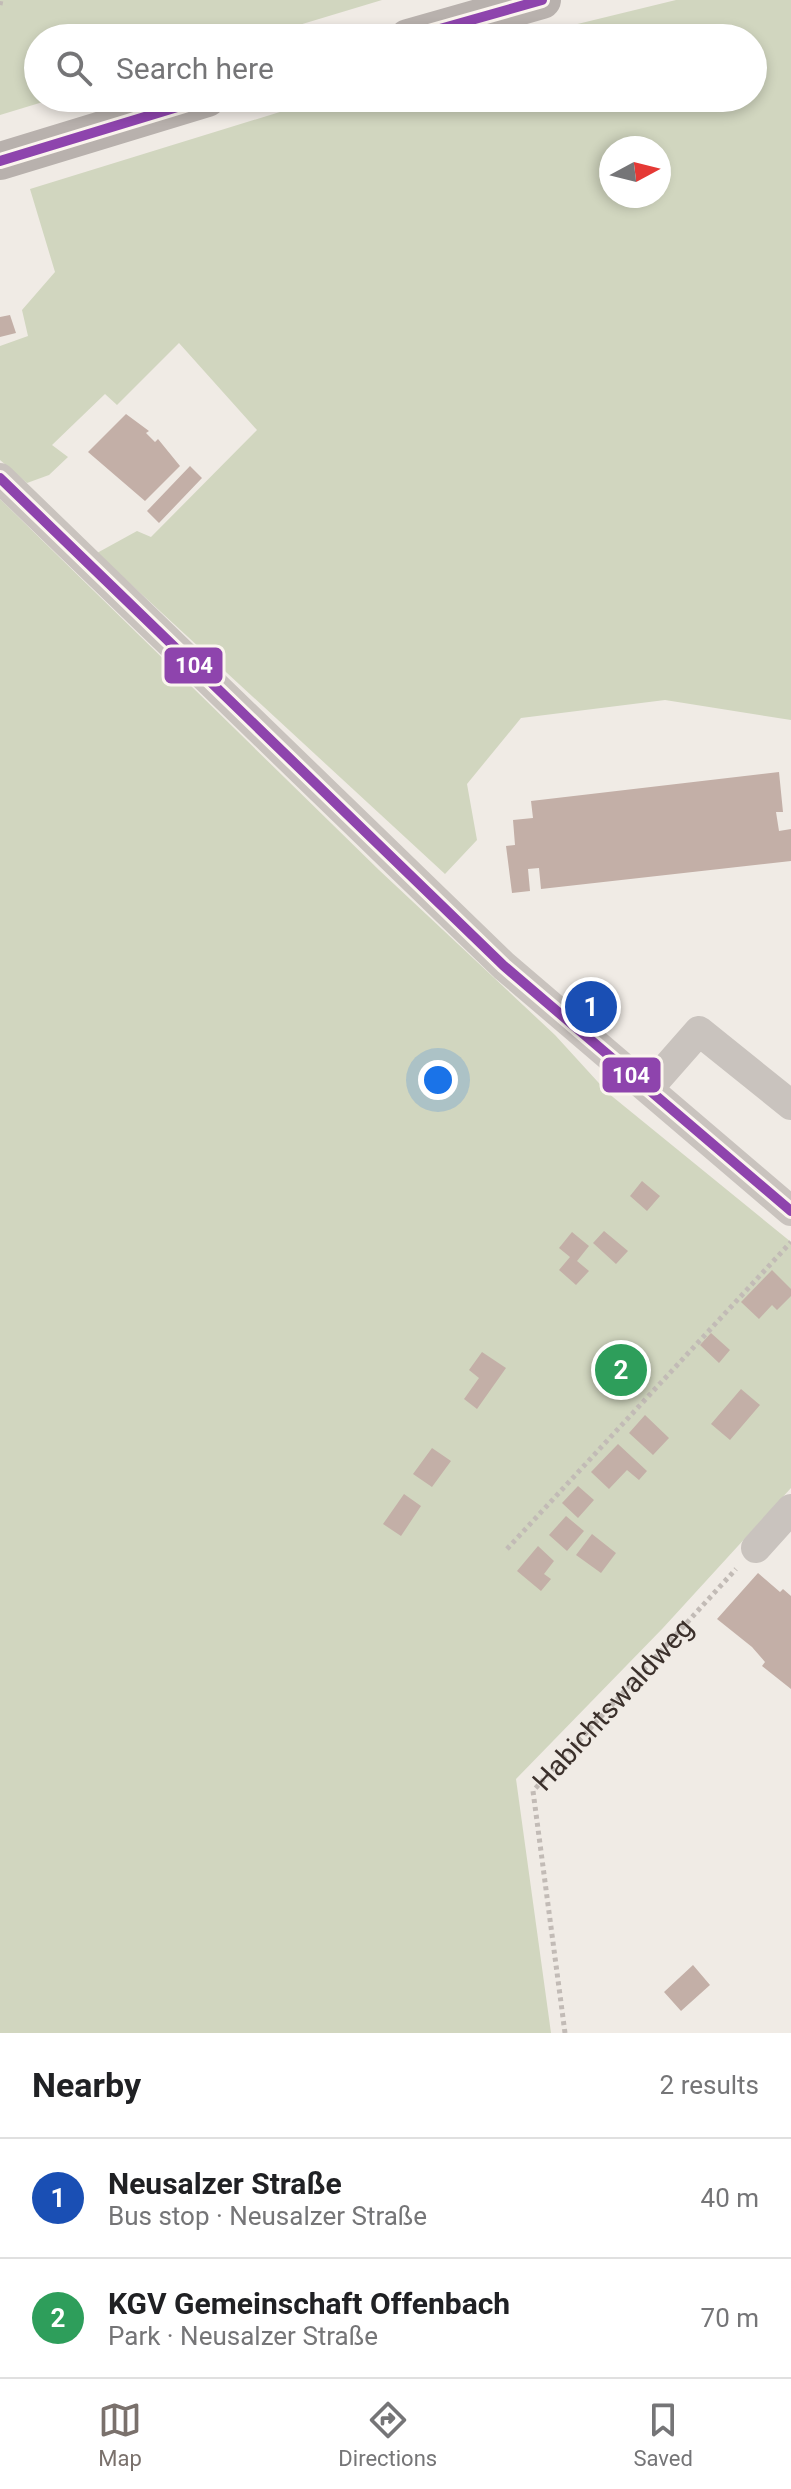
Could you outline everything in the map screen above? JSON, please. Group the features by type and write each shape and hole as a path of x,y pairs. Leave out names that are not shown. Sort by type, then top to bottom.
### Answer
{"main road":[{"path":"457,24 542,0"},
{"path":"0,161 161,112"}],"street":[{"path":"0,478 504,966 791,1211"},
{"path":"648,1089 699,1031 791,1105"},
{"path":"756,1548 791,1509"}],"path":[{"path":"507,1549 791,1242"},
{"name":"Habichtswaldweg","path":"565,2033 533,1791 756,1548"}],"green space":[{"path":"0,0 382,0 302,24 24,24 24,108 0,115"},
{"path":"676,0 791,0 791,720 665,700 521,718 467,784 477,840 445,874 97,553 137,531 151,537 257,430 179,343 117,405 105,394 52,445 68,457 49,475 27,483 0,460 0,346 28,336 22,310 55,272 30,189 280,112 767,112 767,24 577,24"},
{"path":"0,499 379,870 555,1035 608,1093 791,1242 791,1488 663,1628 516,1779 551,2033 0,2033"}],"building":[{"path":"10,315 16,333 0,337 0,317"},
{"path":"126,414 149,431 146,433 155,442 158,439 180,466 145,501 88,452"},
{"path":"190,466 202,478 159,523 147,511"},
{"path":"779,772 783,812 776,812 779,831 791,829 791,861 541,889 539,868 528,869 530,891 512,893 506,846 515,845 513,820 533,818 531,801"},
{"path":"642,1181 660,1196 647,1211 630,1196"},
{"path":"604,1231 628,1251 616,1264 593,1243"},
{"path":"572,1232 589,1246 577,1261 589,1271 576,1285 559,1270 570,1257 559,1248"},
{"path":"772,1270 791,1289 791,1296 777,1310 772,1305 759,1319 741,1302"},
{"path":"711,1333 730,1350 719,1363 700,1345"},
{"path":"482,1352 506,1368 477,1409 464,1399 479,1378 469,1370"},
{"path":"741,1389 760,1405 730,1440 711,1424"},
{"path":"645,1415 669,1438 653,1455 629,1433"},
{"path":"618,1444 647,1471 639,1480 627,1470 609,1489 591,1472"},
{"path":"432,1448 451,1461 432,1487 413,1474"},
{"path":"578,1486 594,1500 578,1518 562,1503"},
{"path":"404,1494 421,1506 401,1536 383,1524"},
{"path":"566,1516 584,1531 567,1551 549,1535"},
{"path":"592,1534 616,1553 601,1573 576,1555"},
{"path":"538,1546 554,1561 544,1574 551,1579 541,1591 517,1571"},
{"path":"758,1573 780,1592 783,1589 791,1596 791,1689 762,1666 765,1662 752,1647 717,1619"},
{"path":"693,1965 710,1985 681,2011 664,1992"}],"transit line":[{"name":"104","path":"457,24 542,0"},
{"name":"104","path":"0,161 161,112"},
{"name":"104","path":"0,478 504,966 791,1211"}],"place":[{"name":"Neusalzer Straße","path":"591,1007"},
{"name":"KGV Gemeinschaft Offenbach","path":"621,1370"}]}
